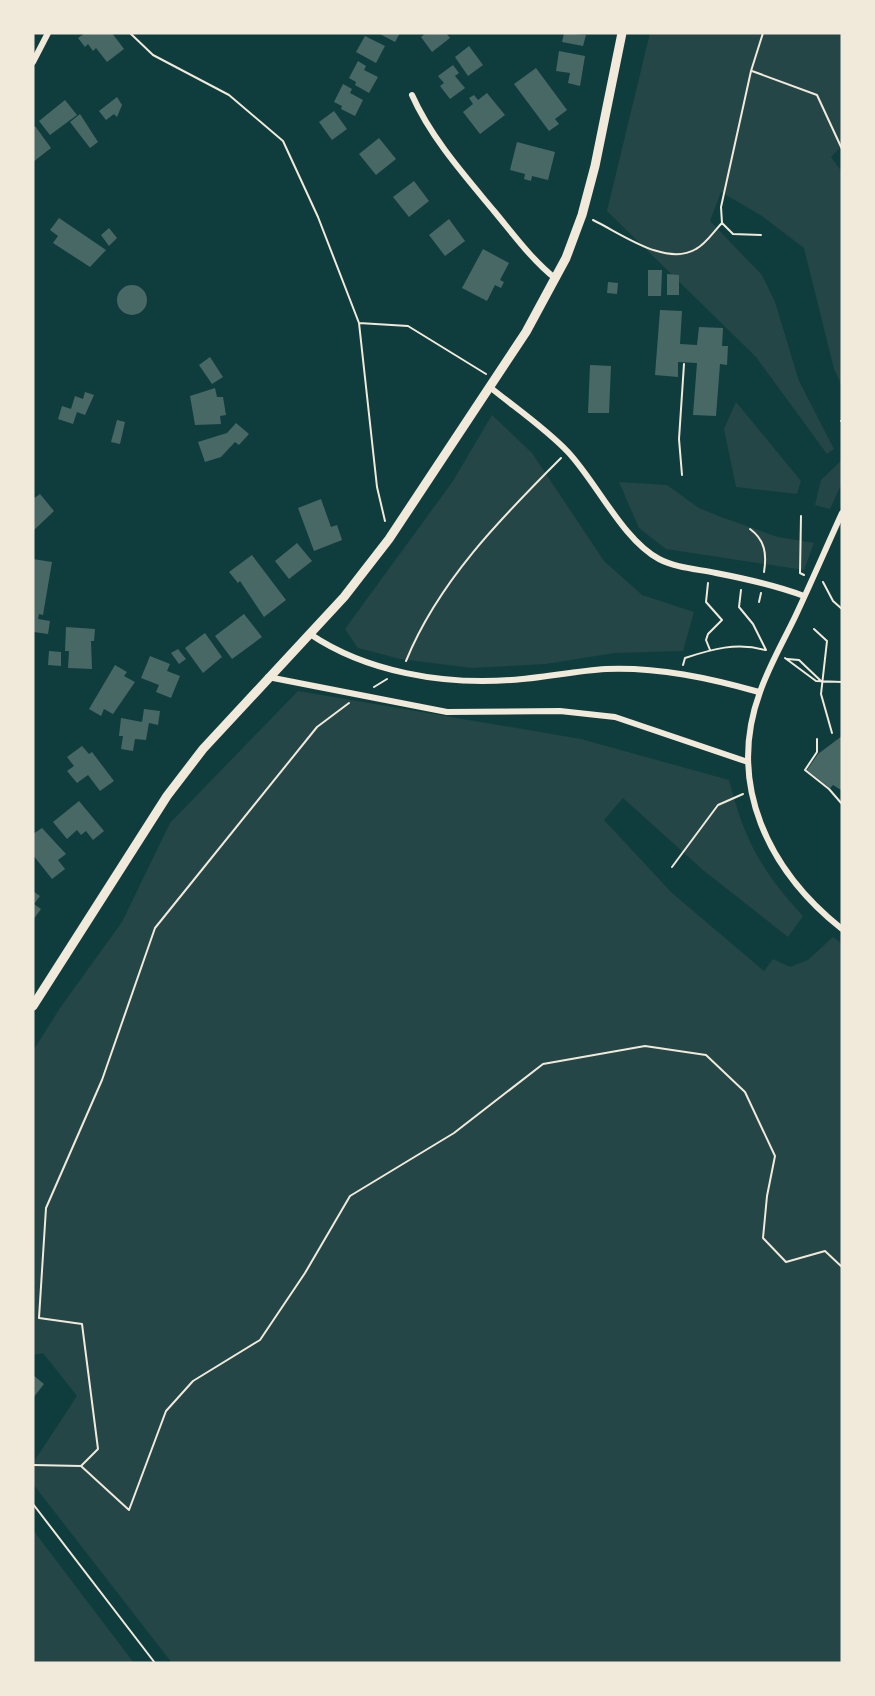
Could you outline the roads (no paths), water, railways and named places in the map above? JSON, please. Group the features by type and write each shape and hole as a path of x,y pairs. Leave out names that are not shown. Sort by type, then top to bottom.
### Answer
{"main road":[{"path":"33,1006 166,796 203,749 310,634 389,539 493,384 556,279 582,215 595,166 622,33"}],"street":[{"path":"33,62 48,33"},
{"path":"412,95 430,128 472,184 539,265 556,279"},
{"path":"493,384 567,451 602,494 628,532 648,552 674,565 763,582 804,596"},
{"path":"842,513 759,693 748,762 752,792 767,839 782,868 804,896 842,929"},
{"path":"310,634 345,655 401,671 484,681 605,669 682,674 759,693"},
{"path":"268,677 447,711 560,711 615,717 748,762"}]}
